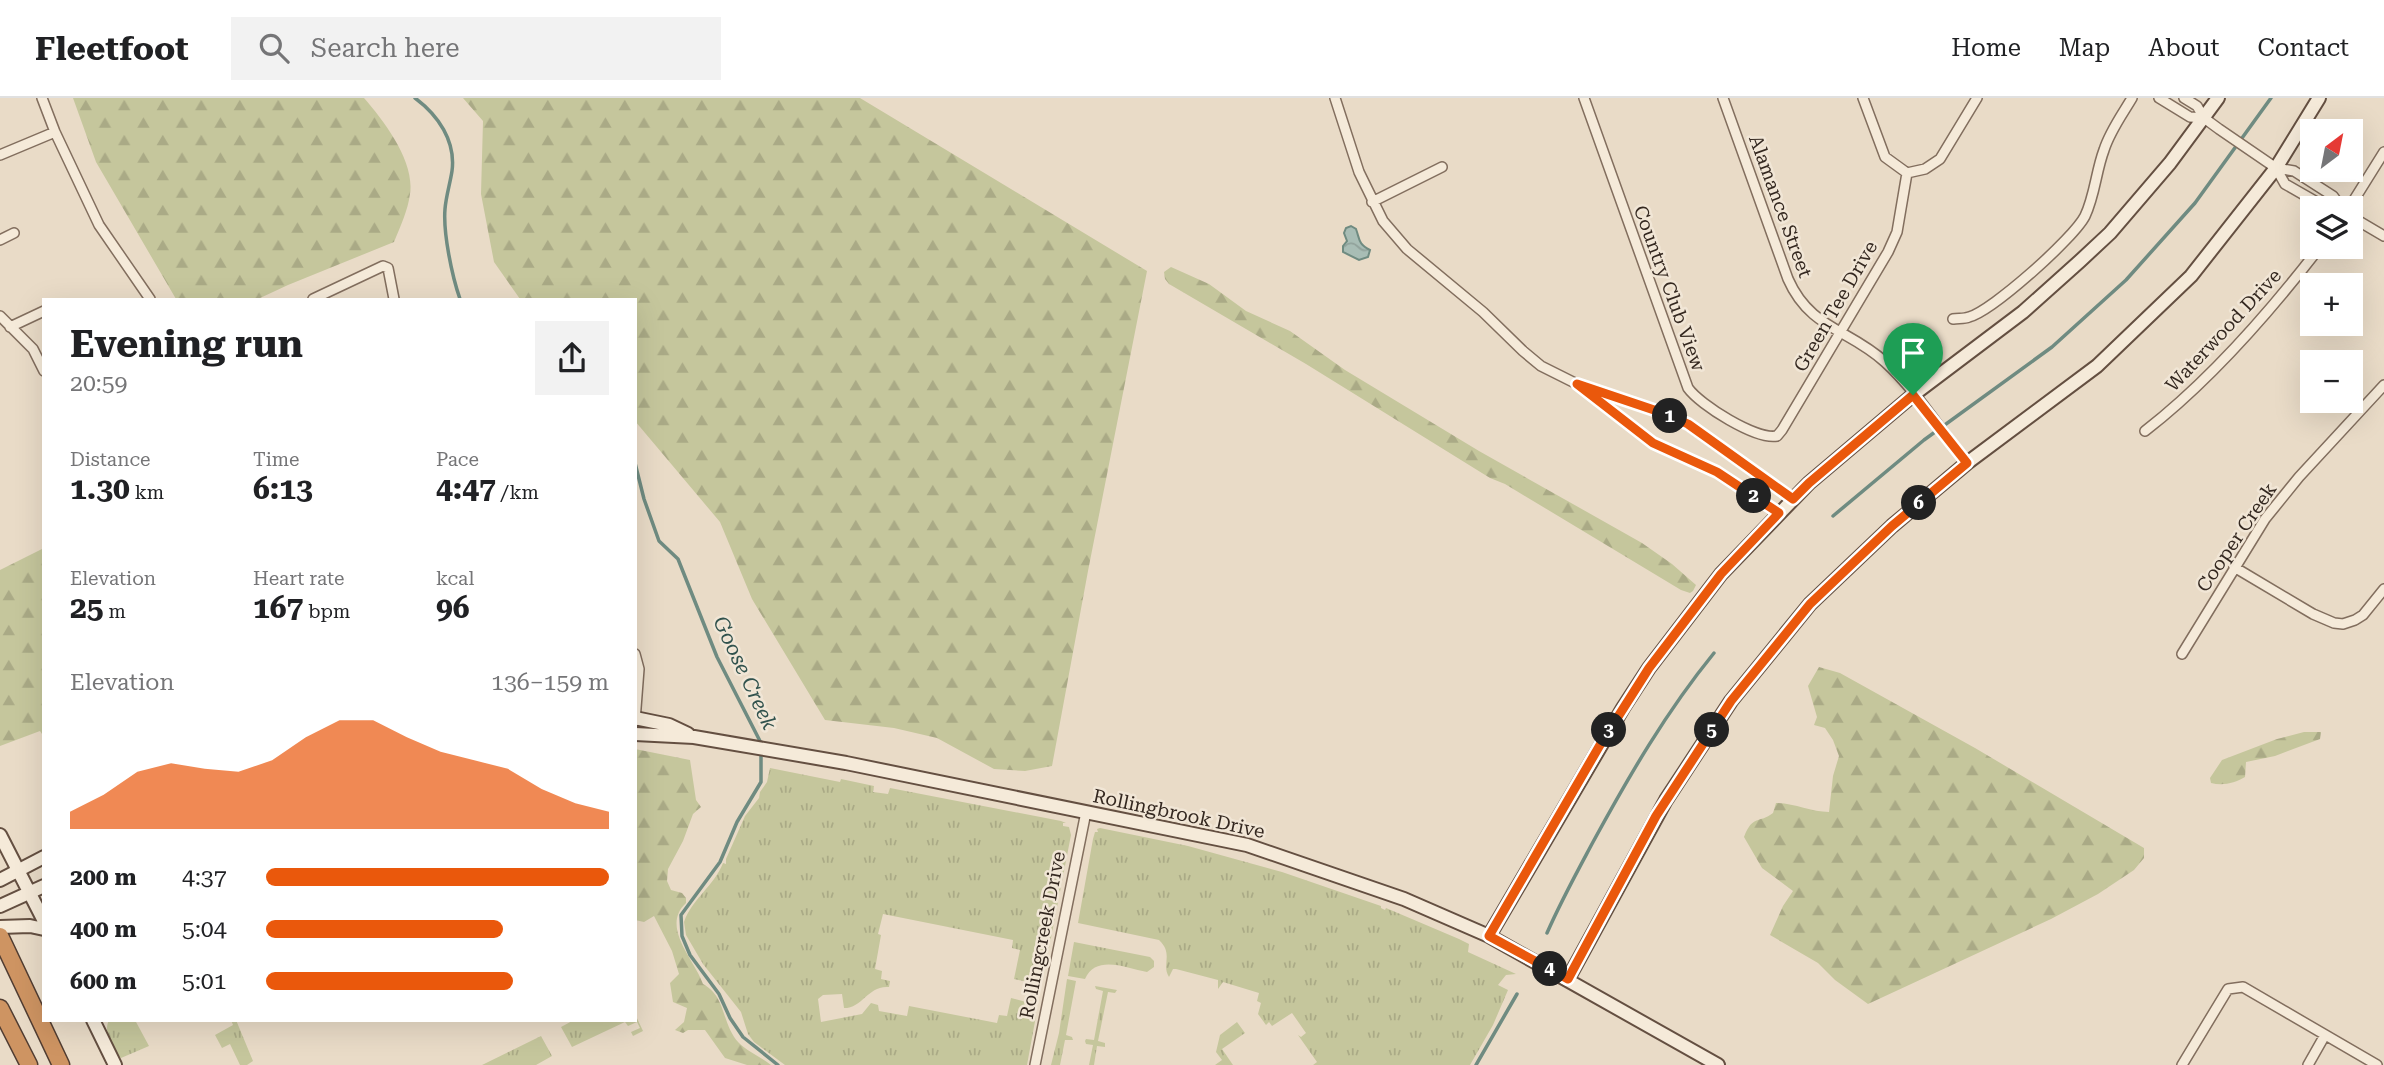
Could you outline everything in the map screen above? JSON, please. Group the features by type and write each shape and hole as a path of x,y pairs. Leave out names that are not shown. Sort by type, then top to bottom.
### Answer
{"highway":[{"path":"0,936 61,1065"},
{"path":"0,1008 29,1065"}],"street":[{"path":"42,98 99,225 149,298"},
{"path":"1335,98 1359,172 1383,221 1408,249 1483,312 1523,351 1548,370 1577,384 1688,424 1793,499"},
{"name":"Country Club View","path":"1584,98 1672,347 1693,395 1745,428 1770,438 1777,436 1782,430 1801,397"},
{"name":"Alamance Street","path":"1723,98 1794,293 1808,311 1884,361 1967,463"},
{"path":"1863,98 1885,157 1907,173 1926,170 1940,159 1977,98"},
{"path":"1953,319 1970,317 1987,307 2049,257 2081,223 2091,202 2104,149 2132,98"},
{"path":"2159,98 2190,117 2204,118"},
{"path":"2184,98 2197,106 2204,118 2276,168 2294,171 2333,196"},
{"path":"1489,936 1600,745 1649,668 1721,574 1809,483 1913,395 2023,313 2062,278 2125,216 2170,163 2218,98"},
{"path":"1568,979 1656,816 1731,701 1810,604 1892,526 1967,463 2097,366 2191,276 2276,168 2319,98"},
{"path":"0,155 55,132"},
{"path":"2356,196 2384,152"},
{"path":"1372,202 1442,167"},
{"path":"2276,168 2285,184 2306,196"},
{"name":"Green Tee Drive","path":"1801,397 1884,261 1897,232 1907,173"},
{"path":"2363,224 2384,236"},
{"path":"0,240 14,233"},
{"name":"Waterwood Drive","path":"2145,431 2229,353 2311,259"},
{"path":"315,298 383,266 388,268 394,298"},
{"path":"10,327 42,312"},
{"path":"0,316 33,349 42,367"},
{"path":"1577,384 1653,443 1717,472 1779,513"},
{"name":"Cooper Creek","path":"2182,654 2265,519 2287,490 2384,385"},
{"path":"2234,567 2313,614 2334,623 2343,624 2355,620 2384,589"},
{"path":"637,662 637,694"},
{"path":"637,719 669,725 694,737"},
{"path":"637,734 694,737"},
{"name":"Rollingbrook Drive","path":"694,737 846,763 1247,845 1404,899 1489,936 1718,1065"},
{"name":"Rollingcreek Drive","path":"1035,1065 1086,812"},
{"path":"0,835 42,917"},
{"path":"0,880 42,858"},
{"path":"0,906 42,887"},
{"path":"0,927 30,926 42,929"},
{"path":"2182,1065 2228,989 2243,987 2325,1035 2359,1060 2377,1065"},
{"path":"94,1022 116,1065"},
{"path":"2308,1065 2325,1035"}],"green space":[{"path":"73,98 364,98 397,143 408,169 410,194 394,242 260,298 175,298 96,162"},
{"path":"463,98 860,98 1147,271 1052,766 1025,771 994,769 937,738 894,728 825,720 752,599 720,522 637,423 637,298 519,298 494,262 481,194 483,121"},
{"path":"1171,267 1209,284 1246,311 1290,331 1345,370 1479,451 1642,543 1696,585 1693,591 1690,593 1681,590 1169,284 1164,272"},
{"path":"42,549 42,734 40,731 0,746 0,570"},
{"path":"1819,667 1840,673 1975,748 2144,848 2144,858 2134,870 2098,894 2051,919 1868,1004 1835,980 1818,963 1770,935 1793,891 1762,868 1744,837 1753,822 1773,813 1776,803 1829,812 1833,776 1839,756 1825,728 1814,725 1817,717 1808,686"},
{"path":"2304,732 2321,732 2320,739 2275,756 2246,762 2245,777 2237,781 2211,783 2210,778 2222,760 2277,739"},
{"path":"637,749 690,760 696,800 701,807 693,814 668,869 667,881 671,890 682,893 686,898 686,903 679,912 678,933 703,984 711,989 720,1003 733,1036 771,1065 747,1065 725,1058 705,1030 688,1030 683,1033 675,1030 684,1022 687,1008 673,1002 670,983 679,974 672,951 654,916 644,922 637,920"},
{"path":"770,768 874,786 873,792 888,794 890,788 1066,823 1063,823 1063,826 1069,827 1071,835 1044,974 1038,980 1014,979 1020,950 1012,948 1013,940 883,914 875,969 882,971 881,979 890,981 889,987 876,989 851,1007 844,1008 842,994 823,995 818,999 821,1022 862,1014 871,1003 878,1005 879,1011 907,1016 909,1006 997,1023 999,1015 1007,1016 1011,998 1030,1003 1035,1008 1036,1016 1027,1065 785,1065 754,1042 748,1034 741,1012 703,964 686,935 684,922 692,906 723,863 726,864 745,816 767,782"},
{"path":"1100,828 1188,846 1282,872 1381,906 1469,944 1468,952 1516,974 1506,975 1498,985 1508,990 1493,1025 1470,1065 1313,1065 1317,1062 1298,1035 1301,1037 1306,1033 1292,1013 1272,1026 1269,1022 1266,1025 1258,1014 1261,1003 1257,1001 1259,993 1223,982 1218,989 1218,980 1176,969 1173,969 1169,977 1166,950 1159,940 1078,923 1093,839"},
{"path":"1074,942 1150,957 1154,961 1154,967 1147,972 1104,965 1090,971 1085,979 1068,976"},
{"path":"1067,979 1076,981 1066,1035 1073,1040 1065,1040 1060,1065 1051,1065 1059,1033"},
{"path":"1095,986 1117,990 1115,993 1108,992 1098,1041 1105,1043 1105,1047 1097,1046 1094,1065 1089,1065 1093,1045 1086,1044 1085,1041 1094,1040 1103,991"},
{"path":"637,1018 643,1031 633,1036 631,1032 640,1028"},
{"path":"108,1022 136,1022 149,1046 121,1058 109,1041"},
{"path":"232,1022 237,1022 253,1061 247,1065 240,1065 230,1044 222,1048 215,1035 233,1025"},
{"path":"570,1022 625,1022 572,1047 561,1027"},
{"path":"1237,1022 1245,1033 1222,1049 1233,1065 1215,1065 1222,1060 1216,1052 1220,1035"},
{"path":"541,1036 552,1056 536,1065 482,1065"}],"water":[{"path":"1351,226 1356,229 1361,244 1370,250 1368,257 1359,260 1343,252 1347,241 1344,233 1346,228"}],"waterway":[{"name":"Goose Creek","path":"415,98 438,121 451,149 453,160 445,230 460,298"},
{"path":"1833,516 1924,440 2052,347 2126,280 2195,203 2271,98"},
{"name":"Goose Creek","path":"637,471 659,541 678,559 717,657 761,743 761,782 737,822 720,862 681,915 682,936 690,955 719,994 743,1037 778,1065"},
{"path":"1547,933 1581,864 1634,769 1664,721 1714,653"},
{"path":"1476,1065 1517,994"}],"route":[{"path":"1577,384 1688,424 1793,499 1913,395 1967,463 1892,526 1810,604 1731,701 1656,816 1568,979 1489,936 1600,745 1649,668 1721,574 1779,513 1717,472 1653,443 1577,384"}]}
